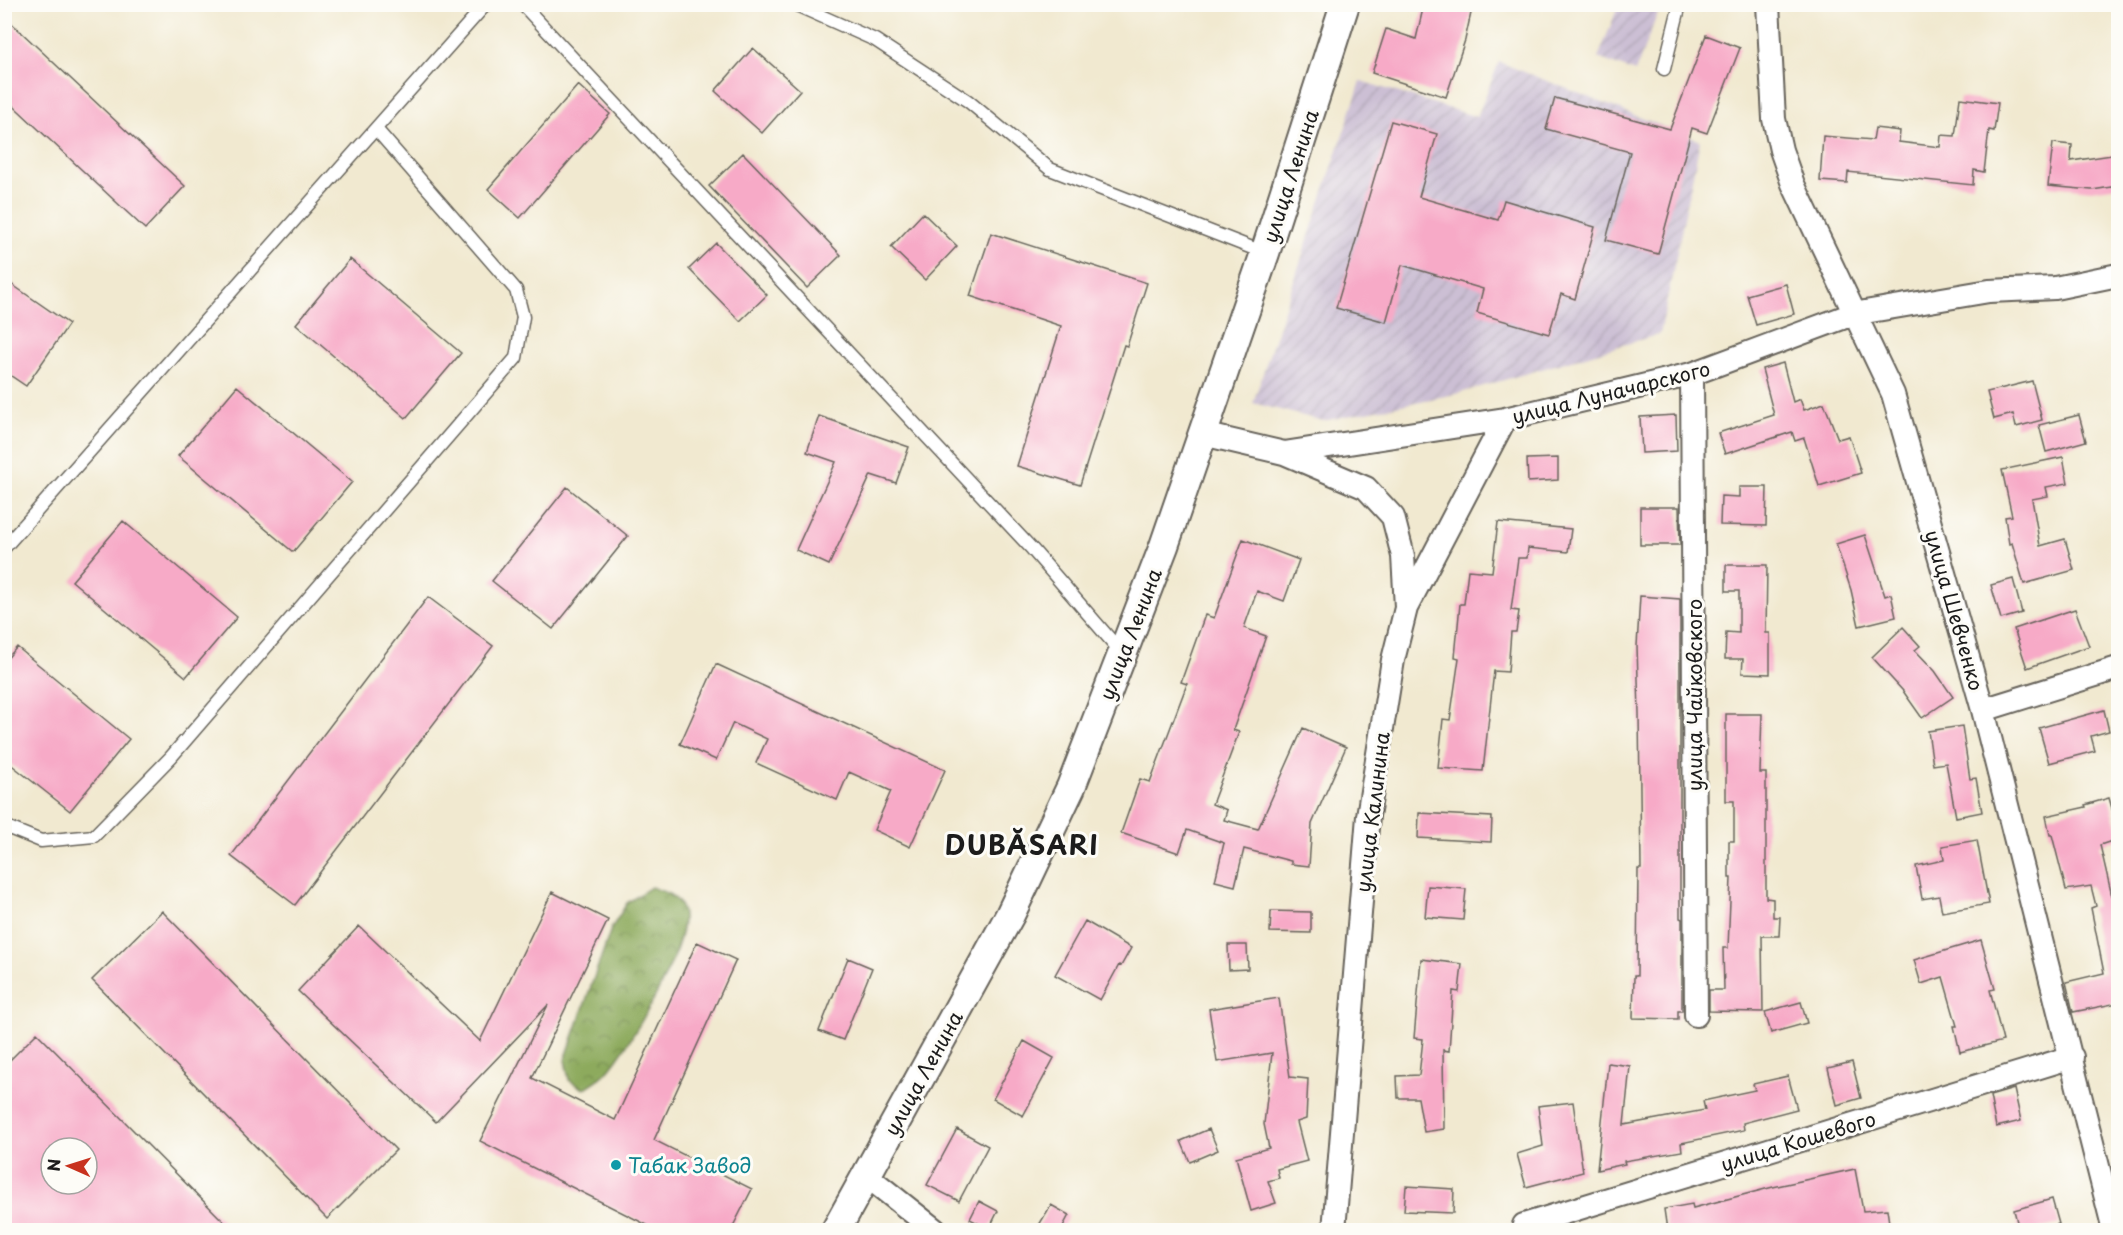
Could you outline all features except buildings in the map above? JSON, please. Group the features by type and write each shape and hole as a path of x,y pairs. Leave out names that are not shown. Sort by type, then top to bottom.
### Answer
{"street":[{"name":"улица Ленина","path":"836,1230 1010,915 1071,787 1164,546 1265,254 1345,4"},
{"name":"улица Шевченко","path":"1768,4 1774,119 1781,150 1793,184 1893,394 1983,710 2114,1230"},
{"name":"улица Луначарского","path":"1203,434 1284,453 1505,419 1692,374 1853,314 1989,291 2055,288 2118,276"},
{"name":"улица Чайковского","path":"1692,374 1696,1015"},
{"name":"улица Калинина","path":"1335,1230 1368,816 1393,660 1406,608 1505,419"},
{"path":"1284,453 1366,489 1393,518 1403,556 1406,608"},
{"path":"1983,710 2118,668"},
{"name":"улица Кошевого","path":"1524,1225 2072,1057"},
{"path":"867,1176 936,1230"}],"lane":[{"path":"4,548 486,4"},
{"path":"522,4 1032,549 1123,653"},
{"path":"794,4 875,40 950,88 968,100 1050,169 1265,254"},
{"path":"1664,69 1680,4"},
{"path":"4,826 41,841 94,836 171,757 516,358 523,317 516,290 376,129"}],"shaded area":[{"path":"1619,4 1661,5 1635,72 1598,58"},
{"path":"1499,62 1700,141 1660,334 1460,393 1323,421 1253,403 1361,81 1477,117"}],"green space":[{"path":"651,887 672,896 681,907 683,922 678,942 669,967 644,1018 606,1073 584,1089 569,1080 565,1060 611,929 627,903"}],"place":[{"name":"Табак Завод","path":"616,1165"}],"district":[{"name":"DUBĂSARI","path":"1022,844"}]}
